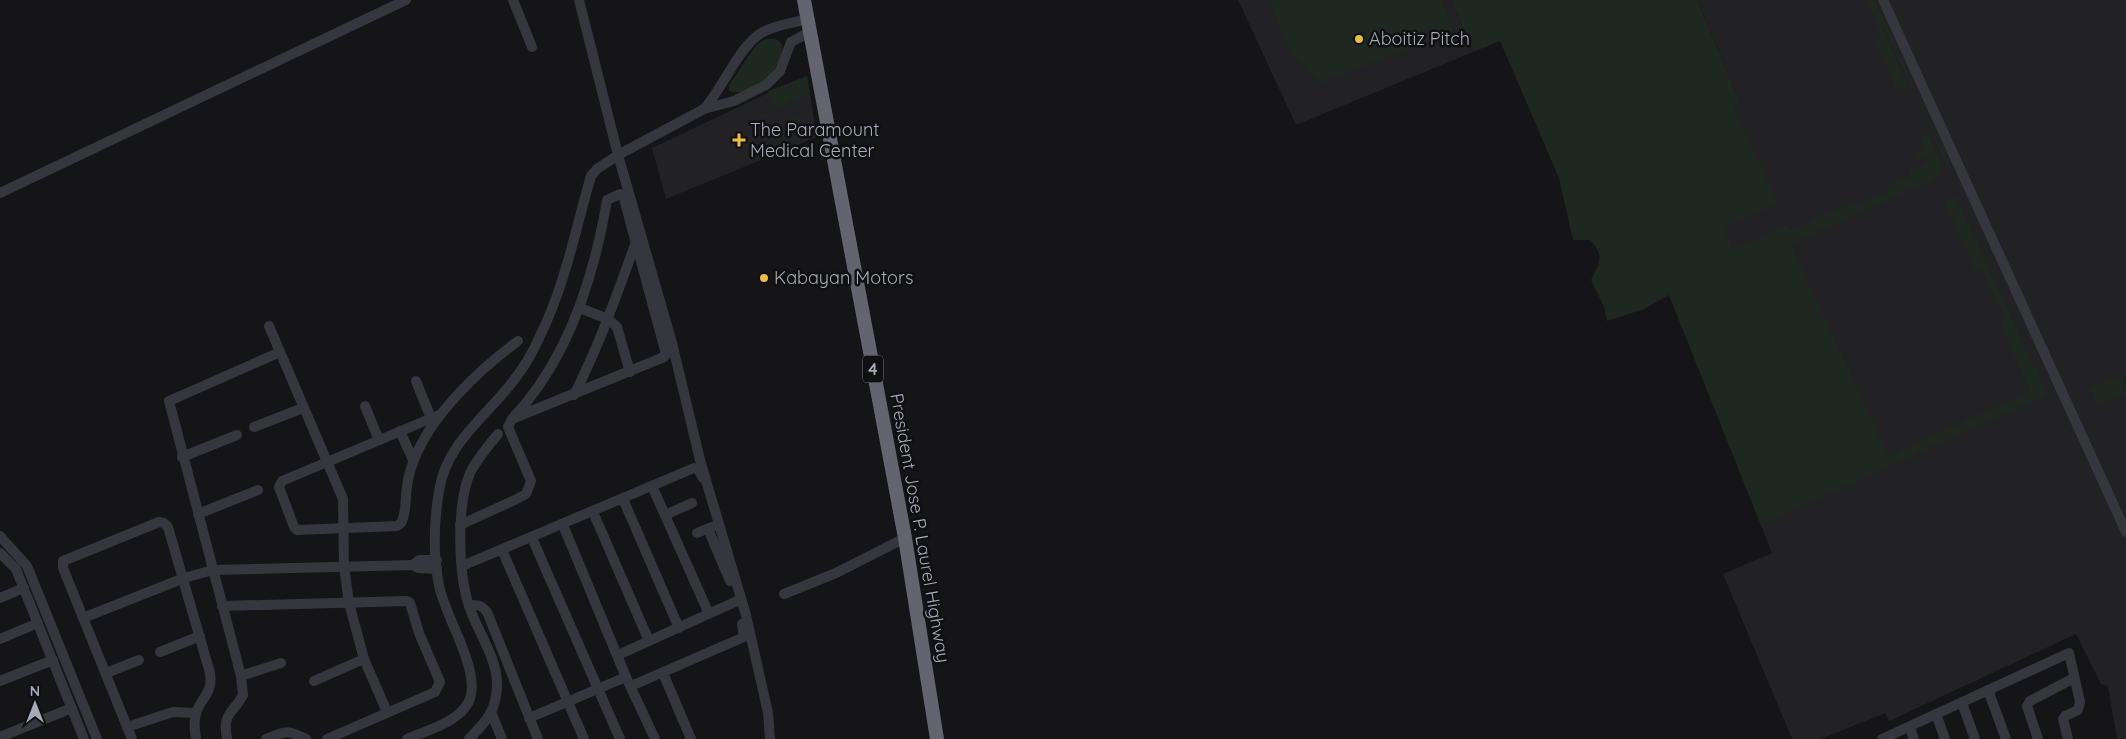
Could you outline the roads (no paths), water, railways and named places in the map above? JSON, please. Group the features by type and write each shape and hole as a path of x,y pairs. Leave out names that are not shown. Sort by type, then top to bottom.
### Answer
{"highway":[{"name":"President Jose P. Laurel Highway","path":"804,0 905,538 937,739"}],"street":[{"path":"0,193 406,0"},
{"path":"513,0 532,47"},
{"path":"579,0 618,155 672,343 700,460 746,615 768,713 770,739"},
{"path":"1883,0 2126,532"},
{"path":"704,109 721,87 740,55 756,36 768,30 809,26"},
{"path":"407,739 456,717 468,702 471,690 470,670 442,600 437,565 436,525 439,488 450,460 465,435 514,380 539,338 569,264 591,176 597,169 618,155 704,109 734,101 771,82 783,67 791,42 809,26"},
{"path":"460,525 518,499 530,488 531,481 508,427 512,419 532,398 557,358 580,308 600,243 609,198 620,194 623,195 666,354 661,360 512,419"},
{"path":"574,395 589,366 636,242"},
{"path":"580,308 608,319 617,327 630,372"},
{"path":"269,326 343,499 344,566 349,603 364,659 387,712"},
{"path":"435,417 282,481 279,487 295,529 397,526 401,523 413,460 435,417 496,357 518,340"},
{"path":"227,739 226,718 243,695 241,676 169,401 280,352"},
{"path":"416,381 435,417"},
{"path":"532,398 541,408"},
{"path":"365,406 379,440"},
{"path":"254,428 304,408"},
{"path":"400,431 413,460"},
{"path":"469,739 489,719 494,705 497,684 495,670 469,606 462,566 460,525 465,490 471,472 498,434"},
{"path":"182,456 237,435"},
{"path":"462,566 694,468 698,468 701,472 705,488"},
{"path":"652,486 709,614"},
{"path":"198,514 258,490"},
{"path":"623,499 679,628"},
{"path":"665,515 692,502"},
{"path":"593,512 650,641"},
{"path":"132,739 63,568 63,561 159,522 164,523 168,528 184,578 211,682 208,693 196,713 196,739"},
{"path":"563,524 628,681 655,739"},
{"path":"529,718 598,689 662,673 744,637 745,634 737,601 711,527 697,533"},
{"path":"0,536 27,566 97,739"},
{"path":"532,538 620,739"},
{"path":"784,594 836,573 905,538"},
{"path":"502,550 584,739"},
{"path":"1,556 16,569 84,739"},
{"path":"83,618 184,578 212,570 413,565 418,568 437,565"},
{"path":"0,598 24,588"},
{"path":"222,606 407,601 410,603 419,633 440,682 435,692 327,739"},
{"path":"618,655 737,601"},
{"path":"469,606 476,604 482,606 487,612 538,739"},
{"path":"0,639 38,623"},
{"path":"160,652 200,636"},
{"path":"1882,739 2069,653 2080,702 2078,710 2064,716 2063,719 2068,739"},
{"path":"314,681 364,659"},
{"path":"0,681 53,660"},
{"path":"106,674 139,660"},
{"path":"241,676 280,662"},
{"path":"495,670 508,665"},
{"path":"662,673 691,739"},
{"path":"2038,739 2027,706 2030,701 2074,678"},
{"path":"1988,690 2006,739"},
{"path":"1962,703 1975,739"},
{"path":"0,737 72,708"},
{"path":"127,727 174,712 196,713"},
{"path":"491,712 502,739"},
{"path":"1936,714 1945,739"},
{"path":"1910,727 1914,739"},
{"path":"266,739 286,731 291,731 306,739"}],"place":[{"name":"Aboitiz Pitch","path":"1359,39"},
{"name":"The Paramount Medical Center","path":"739,140"},
{"name":"Kabayan Motors","path":"764,278"}]}
